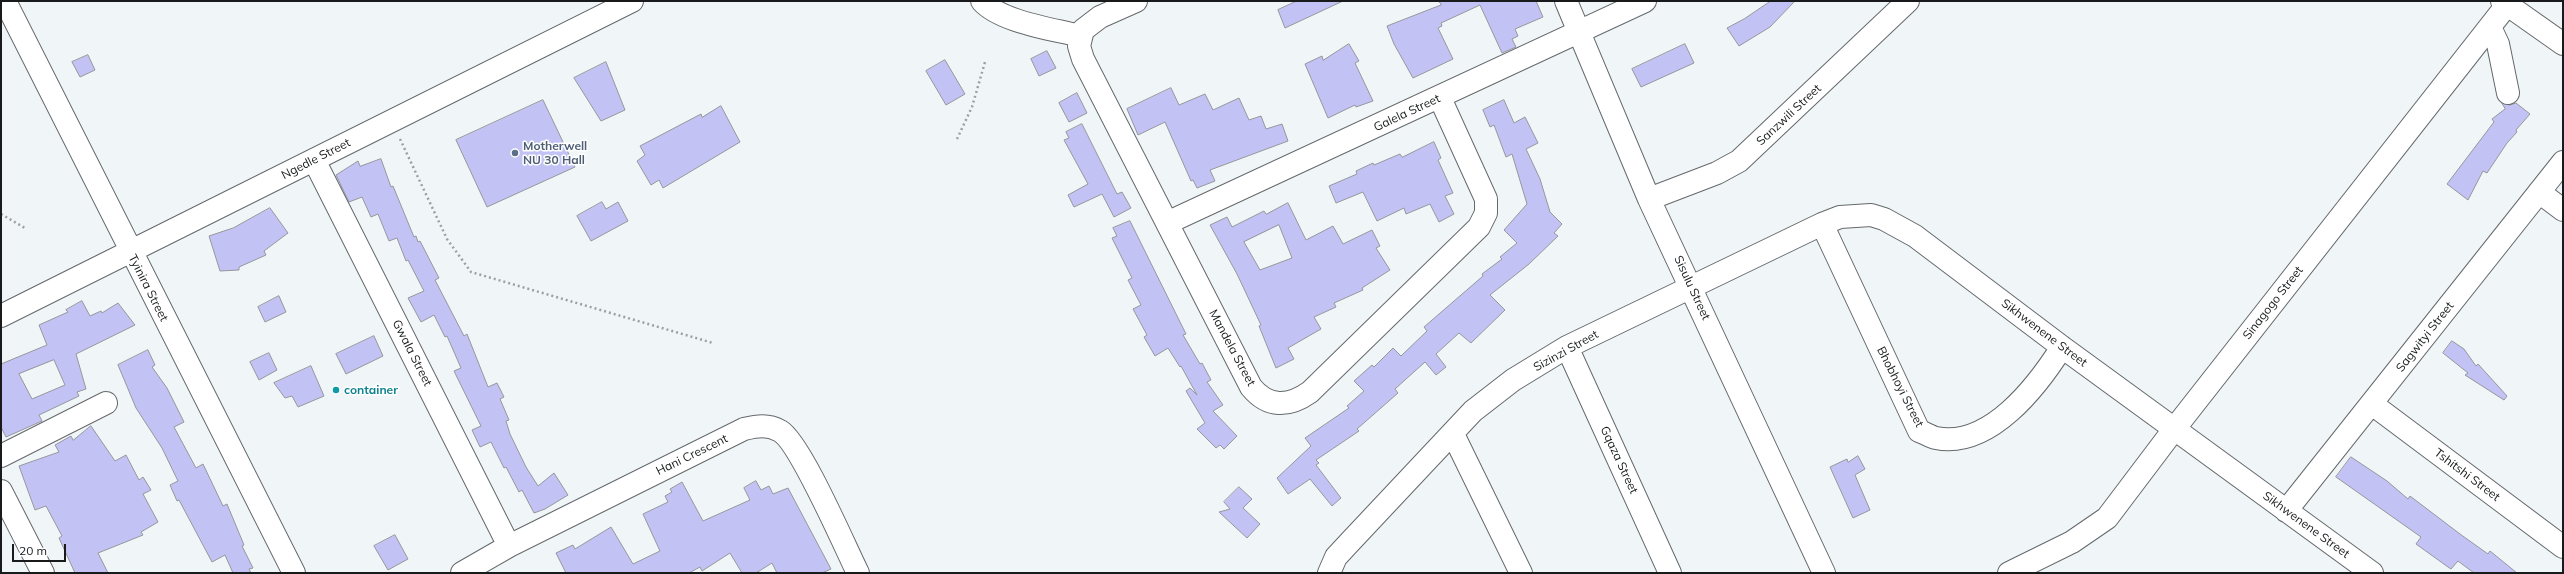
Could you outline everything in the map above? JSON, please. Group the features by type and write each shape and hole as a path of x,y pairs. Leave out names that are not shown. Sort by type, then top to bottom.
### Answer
{"street":[{"name":"Tyinira Street","path":"5,1 130,252 294,573"},
{"name":"Ngedle Street","path":"1,316 632,1"},
{"path":"982,1 995,11 1010,17 1080,36 1083,30 1090,23 1136,1"},
{"name":"Sisulu Street","path":"1566,1 1580,31 1649,199 1692,288 1824,573"},
{"name":"Galela Street","path":"1167,223 1440,98 1645,1"},
{"path":"2507,2 2563,44"},
{"name":"Sinagogo Street","path":"2009,573 2072,542 2107,518 2175,428 2490,27 2507,2"},
{"name":"Sanzwili Street","path":"1649,199 1717,173 1739,161 1905,4"},
{"path":"2490,27 2498,44 2508,93"},
{"name":"Mandela Street","path":"1080,36 1079,46 1083,59 1251,386 1257,394 1273,403 1290,403 1299,399 1468,238 1483,220 1486,213 1486,199 1440,98"},
{"name":"Gwala Street","path":"314,160 509,546"},
{"name":"Sagwityi Street","path":"2286,511 2563,162"},
{"path":"2539,192 2563,210"},
{"name":"Sikhwenene Street","path":"1692,288 1822,224 1840,218 1872,215 1900,226 2062,347 2372,573"},
{"name":"Bhobhoyi Street","path":"1822,224 1919,431 1937,438 1973,434 2012,411 2046,373 2062,347"},
{"name":"Sizinzi Street","path":"1329,573 1336,557 1473,412 1490,398 1567,347 1692,288"},
{"name":"Gqaza Street","path":"1567,347 1670,573"},
{"path":"1,456 106,403"},
{"name":"Tshitshi Street","path":"2372,404 2563,546"},
{"name":"Hani Crescent","path":"462,573 509,546 744,429 758,426 771,427 781,432 798,451 858,573"},
{"path":"1453,434 1521,573"},
{"path":"1,491 43,573"}],"path":[{"path":"957,138 972,107 985,62"},
{"path":"391,121 447,239 471,272 713,343"},
{"path":"1,214 25,228"}],"building":[{"path":"1297,1 1343,1 1285,28 1278,10"},
{"path":"1439,1 1536,1 1543,17 1515,29 1518,36 1512,39 1516,47 1502,53 1480,5 1441,23 1442,26 1438,28 1453,59 1413,78 1394,44 1387,26 1441,5"},
{"path":"1771,1 1795,1 1770,27 1739,46 1727,28 1744,19"},
{"path":"1349,44 1359,61 1355,63 1373,101 1356,107 1355,105 1328,118 1305,64 1322,56 1323,60"},
{"path":"1685,44 1694,63 1641,87 1632,69"},
{"path":"1047,51 1056,68 1039,76 1031,59"},
{"path":"88,55 95,70 80,77 72,62"},
{"path":"945,60 965,94 946,105 926,71"},
{"path":"606,62 625,110 601,121 574,78"},
{"path":"1171,88 1179,105 1205,94 1213,110 1239,98 1249,120 1261,116 1266,129 1282,124 1288,141 1210,170 1215,181 1197,188 1193,180 1191,181 1165,122 1138,135 1127,109"},
{"path":"1077,93 1087,113 1069,122 1059,103"},
{"name":"Motherwell NU 30 Hall","path":"543,100 575,167 487,207 456,140"},
{"path":"1504,100 1514,123 1525,117 1538,143 1526,149 1540,179 1550,212 1562,224 1554,233 1558,236 1529,264 1490,295 1505,310 1471,343 1459,333 1436,354 1446,367 1436,375 1425,362 1395,389 1398,393 1357,429 1359,431 1316,460 1319,463 1316,465 1341,498 1332,506 1310,479 1288,494 1277,478 1311,446 1305,438 1349,408 1347,406 1364,391 1354,381 1372,365 1374,367 1393,348 1401,356 1427,331 1424,327 1483,276 1482,274 1502,259 1500,257 1517,243 1504,230 1527,204 1512,154 1506,157 1494,125 1490,127 1483,110"},
{"path":"2502,103 2510,105 2516,103 2530,114 2516,130 2517,132 2507,143 2487,173 2483,171 2468,200 2447,184 2494,122 2492,119 2505,109"},
{"path":"721,106 740,142 663,188 659,180 651,185 637,161 645,155 640,146 701,114 702,117"},
{"path":"1082,124 1117,194 1122,192 1131,208 1114,217 1102,194 1074,207 1068,195 1088,184 1064,140 1069,138 1066,132"},
{"path":"1434,142 1441,158 1438,160 1453,193 1445,196 1454,214 1439,222 1430,204 1406,214 1404,208 1377,221 1363,192 1336,203 1329,186 1357,174 1356,171 1373,163 1374,165 1400,154 1402,157"},
{"path":"381,159 391,187 393,186 414,237 416,236 418,242 420,241 439,278 435,280 464,336 467,334 488,387 497,383 504,397 500,399 509,420 506,421 510,434 526,467 538,486 554,473 568,495 545,509 534,513 522,490 519,492 506,467 504,468 491,442 480,447 472,430 481,426 454,371 461,368 447,336 445,337 434,315 421,322 408,298 424,291 408,260 406,261 397,238 389,241 378,214 371,217 362,197 349,202 336,175 358,161 360,166"},
{"path":"602,202 606,209 618,202 628,221 591,241 577,216"},
{"path":"1288,203 1306,240 1333,226 1343,244 1372,230 1380,246 1376,248 1390,270 1362,288 1363,290 1334,303 1336,307 1314,317 1321,329 1288,348 1294,359 1276,368 1259,326 1261,325 1237,274 1210,225 1227,217 1232,227 1264,211 1266,214","holes":["1279,225 1292,258 1260,270 1244,242"]},
{"path":"270,208 288,233 264,251 266,255 239,267 239,270 220,271 209,236 233,228"},
{"path":"1130,221 1186,334 1183,335 1200,364 1202,363 1211,380 1207,382 1223,405 1213,411 1237,436 1224,449 1220,445 1216,448 1197,429 1205,423 1186,391 1190,388 1197,395 1181,366 1180,367 1168,348 1155,356 1144,337 1147,335 1133,309 1141,305 1128,280 1132,278 1112,238 1117,236 1113,228"},
{"path":"279,296 286,312 265,322 258,307"},
{"path":"82,301 90,316 101,311 102,313 118,303 135,325 76,354 86,389 77,392 79,396 39,415 42,421 6,437 1,427 1,364 47,345 39,325 68,312 66,310","holes":["54,360 65,385 32,399 19,374"]},
{"path":"374,336 383,356 346,374 336,354"},
{"path":"2452,341 2464,349 2476,366 2478,364 2507,396 2504,400 2465,375 2468,373 2443,353"},
{"path":"148,350 155,365 152,367 167,388 184,422 174,427 196,468 203,464 223,506 227,504 244,545 242,546 253,568 249,569 251,573 233,573 225,555 212,562 179,500 177,501 170,485 178,481 162,448 136,408 118,365"},
{"path":"269,353 277,370 259,380 250,362"},
{"path":"311,366 324,396 298,407 292,396 285,398 274,383"},
{"path":"91,426 115,461 126,455 139,480 143,477 151,490 143,494 158,522 141,532 143,535 98,553 108,573 75,573 59,538 62,536 46,506 35,510 19,466 59,452 55,445 71,436 73,440"},
{"path":"1858,456 1865,469 1855,475 1870,510 1853,518 1830,467 1847,459 1848,462"},
{"path":"2351,457 2387,481 2408,499 2410,496 2488,554 2490,551 2517,573 2474,573 2458,561 2451,569 2448,567 2416,544 2421,537 2336,477"},
{"path":"756,481 761,490 769,486 773,494 788,488 831,569 822,573 777,573 772,563 756,573 742,573 730,553 702,571 700,567 689,573 566,573 556,553 573,545 575,549 611,527 633,564 660,551 643,514 668,502 665,496 672,492 670,489 682,482 703,521 750,500 744,488"},
{"path":"1239,487 1252,499 1243,508 1260,524 1247,538 1219,512 1230,509 1224,502"},
{"path":"395,535 408,559 388,570 374,546"}],"place":[{"name":"Motherwell NU 30 Hall","path":"515,153"},
{"name":"container","path":"336,390"}]}
